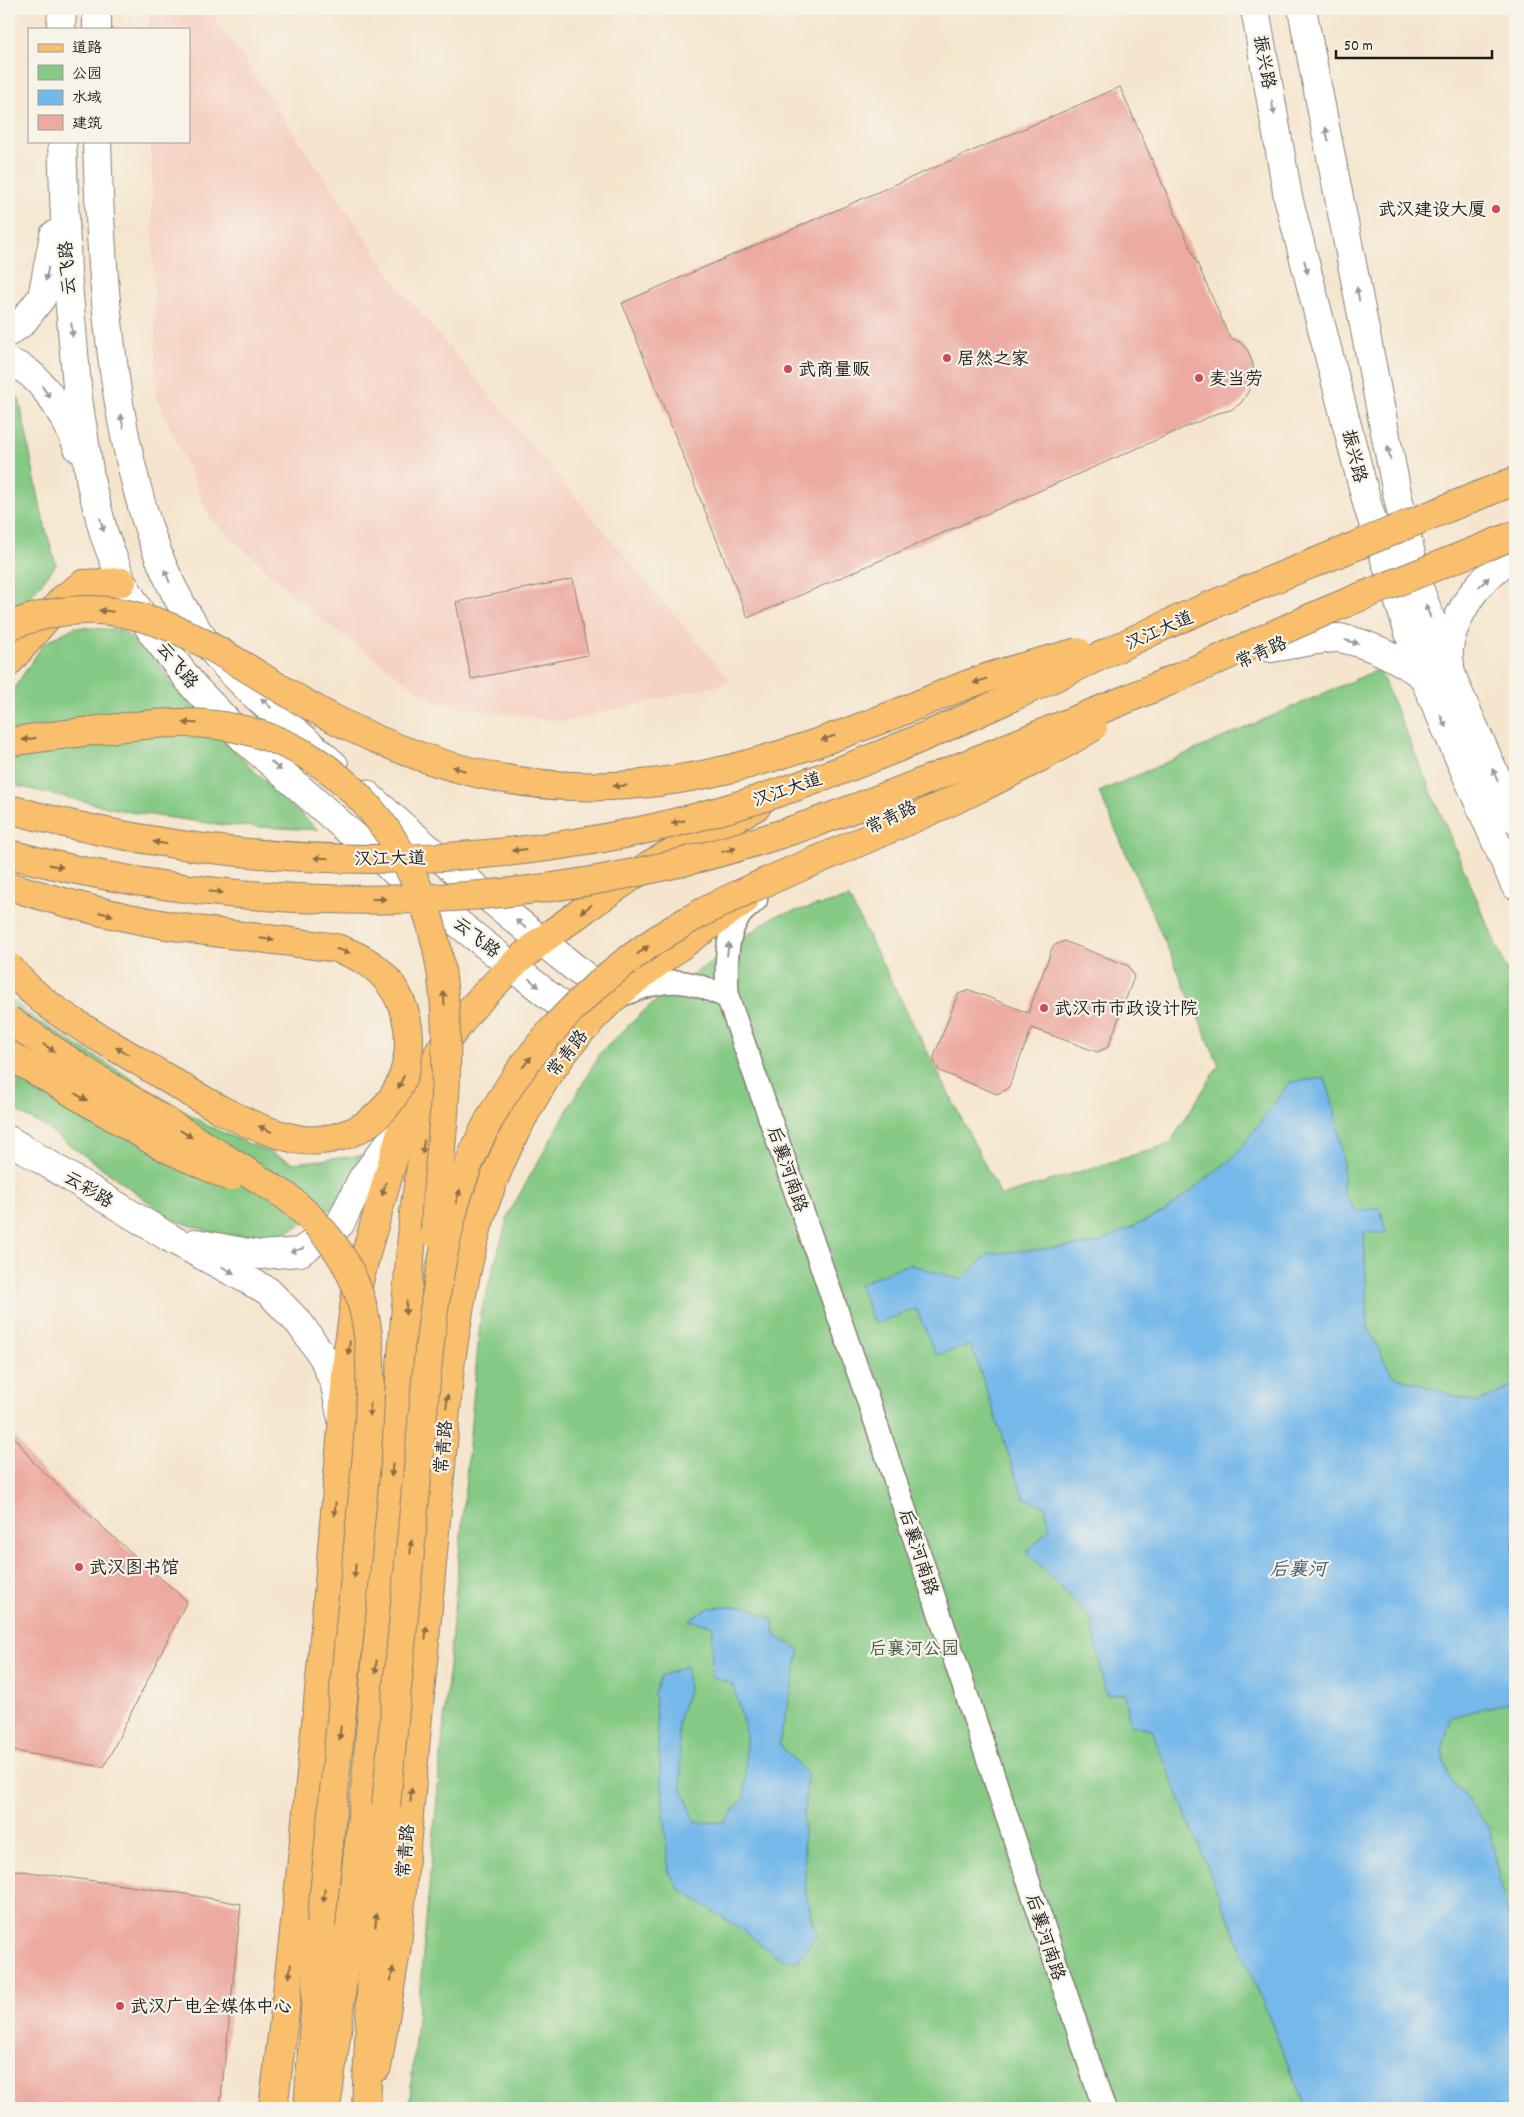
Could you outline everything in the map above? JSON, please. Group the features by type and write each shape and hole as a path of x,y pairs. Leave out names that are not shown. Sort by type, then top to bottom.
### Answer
{"main road":[{"path":"308,2108 316,1980 309,1924 318,1706 348,1350 356,1294 404,1122 421,1085 442,1047 469,1011 513,965 541,941 650,865 759,805 1184,606 1402,516 1515,472"},
{"name":"汉江大道","path":"9,809 114,834 175,845 300,858 364,860 492,854 556,846 682,821 744,804 805,784 1002,702 1161,628 1515,482"},
{"path":"9,854 108,877 172,887 299,898 427,898 555,886 681,863 804,828 864,806 1165,683 1325,612 1515,535"},
{"name":"常青路","path":"371,2108 397,1945 450,1367 464,1279 482,1213 509,1146 546,1080 568,1049 613,999 750,896 814,856 907,808 1407,589 1515,547"},
{"path":"9,662 63,599 83,584 122,582"},
{"path":"9,626 46,614 70,610 95,610 142,617 182,632 212,647 331,717 401,750 465,771 498,778 533,784 605,787 677,781 735,768 789,752 884,719 979,680 1161,628"},
{"path":"433,1309 454,1210 467,1168 482,1135 499,1102 545,1039 600,983 656,940 701,914 811,863 956,801 1060,748 1165,683"},
{"path":"9,742 166,723 218,725 268,737 313,759 351,787 383,822 404,859 427,914 435,940 444,993 446,1057 435,1224 433,1309 372,1971 366,2108"},
{"path":"9,886 50,900 111,915 190,929 336,948 351,953 379,971 399,997 409,1029 408,1063 395,1095 384,1108 364,1125 341,1136 324,1140 290,1138 273,1133 235,1116 88,1030 43,999 9,967"},
{"path":"9,1020 83,1070 286,1196 320,1227 346,1265 364,1310 371,1359 367,1453 309,1924 273,2108"},
{"path":"326,2108 338,2030 365,1792 414,1212 431,1094 442,1047"},
{"path":"9,1055 182,1156 229,1177 286,1196"},
{"path":"297,2108 316,1980"}],"street":[{"path":"61,28 62,9"},
{"path":"97,9 97,28"},
{"name":"振兴路","path":"1255,9 1288,198 1375,528 1457,689 1515,820"},
{"name":"振兴路","path":"1302,9 1402,516 1407,589 1423,676 1515,885"},
{"name":"云飞路","path":"62,142 67,273 77,389 91,484 104,534 122,582 152,634 195,688 245,740 409,884 513,965 587,1026"},
{"name":"云飞路","path":"98,142 102,270 119,405 135,485 148,530 168,582 196,628 225,665 274,712 436,855 613,999"},
{"path":"9,332 22,323 42,297 63,192"},
{"path":"9,363 39,381 70,427 91,484"},
{"name":"振兴路","path":"1457,689 1448,656 1452,631 1476,589 1515,553"},
{"path":"1270,648 1337,638 1368,646 1407,664 1423,676"},
{"name":"后襄河南路","path":"814,856 770,888 740,915 730,941 726,967 728,998 877,1426 1104,2108"},
{"path":"613,999 657,982 689,982 705,986 728,998"},
{"path":"170,1238 260,1255 300,1252 340,1224 362,1179 404,1122"},
{"name":"云彩路","path":"9,1140 170,1238 268,1291 300,1324 323,1356 335,1385 343,1426"}],"shaded area":[{"path":"148,9 209,9 401,290 731,682 563,722 437,704 318,617 210,518 156,395 151,142 190,142 190,28 149,28"}],"green space":[{"path":"19,398 43,519 56,565 9,623 9,399"},
{"path":"75,627 121,630 150,652 179,692 256,773 318,830 223,825 129,812 9,784 9,696 44,643"},
{"name":"后襄河公园","path":"1379,669 1515,989 1515,2108 409,2108 481,1312 509,1213 600,1053 647,1008 774,916 849,898 1001,1196 1169,1144 1219,1065 1099,792"},
{"path":"9,998 40,1022 208,1126 294,1163 365,1155 333,1208 281,1235 220,1235 174,1220 45,1127 9,1107"}],"water":[{"name":"后襄河","path":"1325,1078 1335,1110 1343,1161 1343,1193 1357,1212 1380,1207 1386,1233 1364,1232 1368,1328 1392,1375 1477,1403 1515,1385 1515,1538 1512,1545 1515,1561 1515,1702 1451,1717 1442,1751 1448,1775 1489,1828 1511,1930 1515,1936 1515,2108 1306,2108 1151,1729 1130,1725 1125,1693 1106,1695 1091,1619 1027,1552 1050,1528 1045,1506 1023,1497 971,1345 936,1355 916,1309 874,1324 859,1284 909,1264 962,1280 988,1254 1096,1244 1164,1212 1236,1155 1290,1082"},
{"path":"748,1606 772,1619 776,1636 800,1650 779,1744 807,1774 803,1826 806,1894 817,1935 796,1962 774,1955 744,1931 681,1890 669,1873 654,1693 661,1676 686,1666 688,1689 678,1723 682,1789 696,1823 725,1822 745,1796 746,1733 733,1685 711,1676 713,1626 689,1620 709,1608"}],"building":[{"name":"居然之家","path":"1120,87 1230,338 1240,342 1248,351 1253,364 1253,377 1249,390 1241,403 1231,410 1218,413 748,618 622,303"},
{"path":"573,579 588,655 471,679 456,602"},
{"path":"1064,941 1129,966 1134,977 1108,1047 1097,1052 1032,1028 1008,1089 997,1094 939,1071 933,1059 958,994 970,990 1028,1013 1053,946"},
{"name":"武汉图书馆","path":"9,1429 34,1463 109,1533 187,1601 104,1767 9,1750"},
{"name":"武汉广电全媒体中心","path":"9,1869 186,1894 241,1904 220,2108 9,2108"}],"place":[{"name":"武汉建设大厦","path":"1496,209"},
{"name":"居然之家","path":"947,358"},
{"name":"武商量贩","path":"788,369"},
{"name":"麦当劳","path":"1199,378"},
{"name":"武汉市市政设计院","path":"1044,1008"},
{"name":"武汉图书馆","path":"79,1567"},
{"name":"武汉广电全媒体中心","path":"120,2006"}]}
